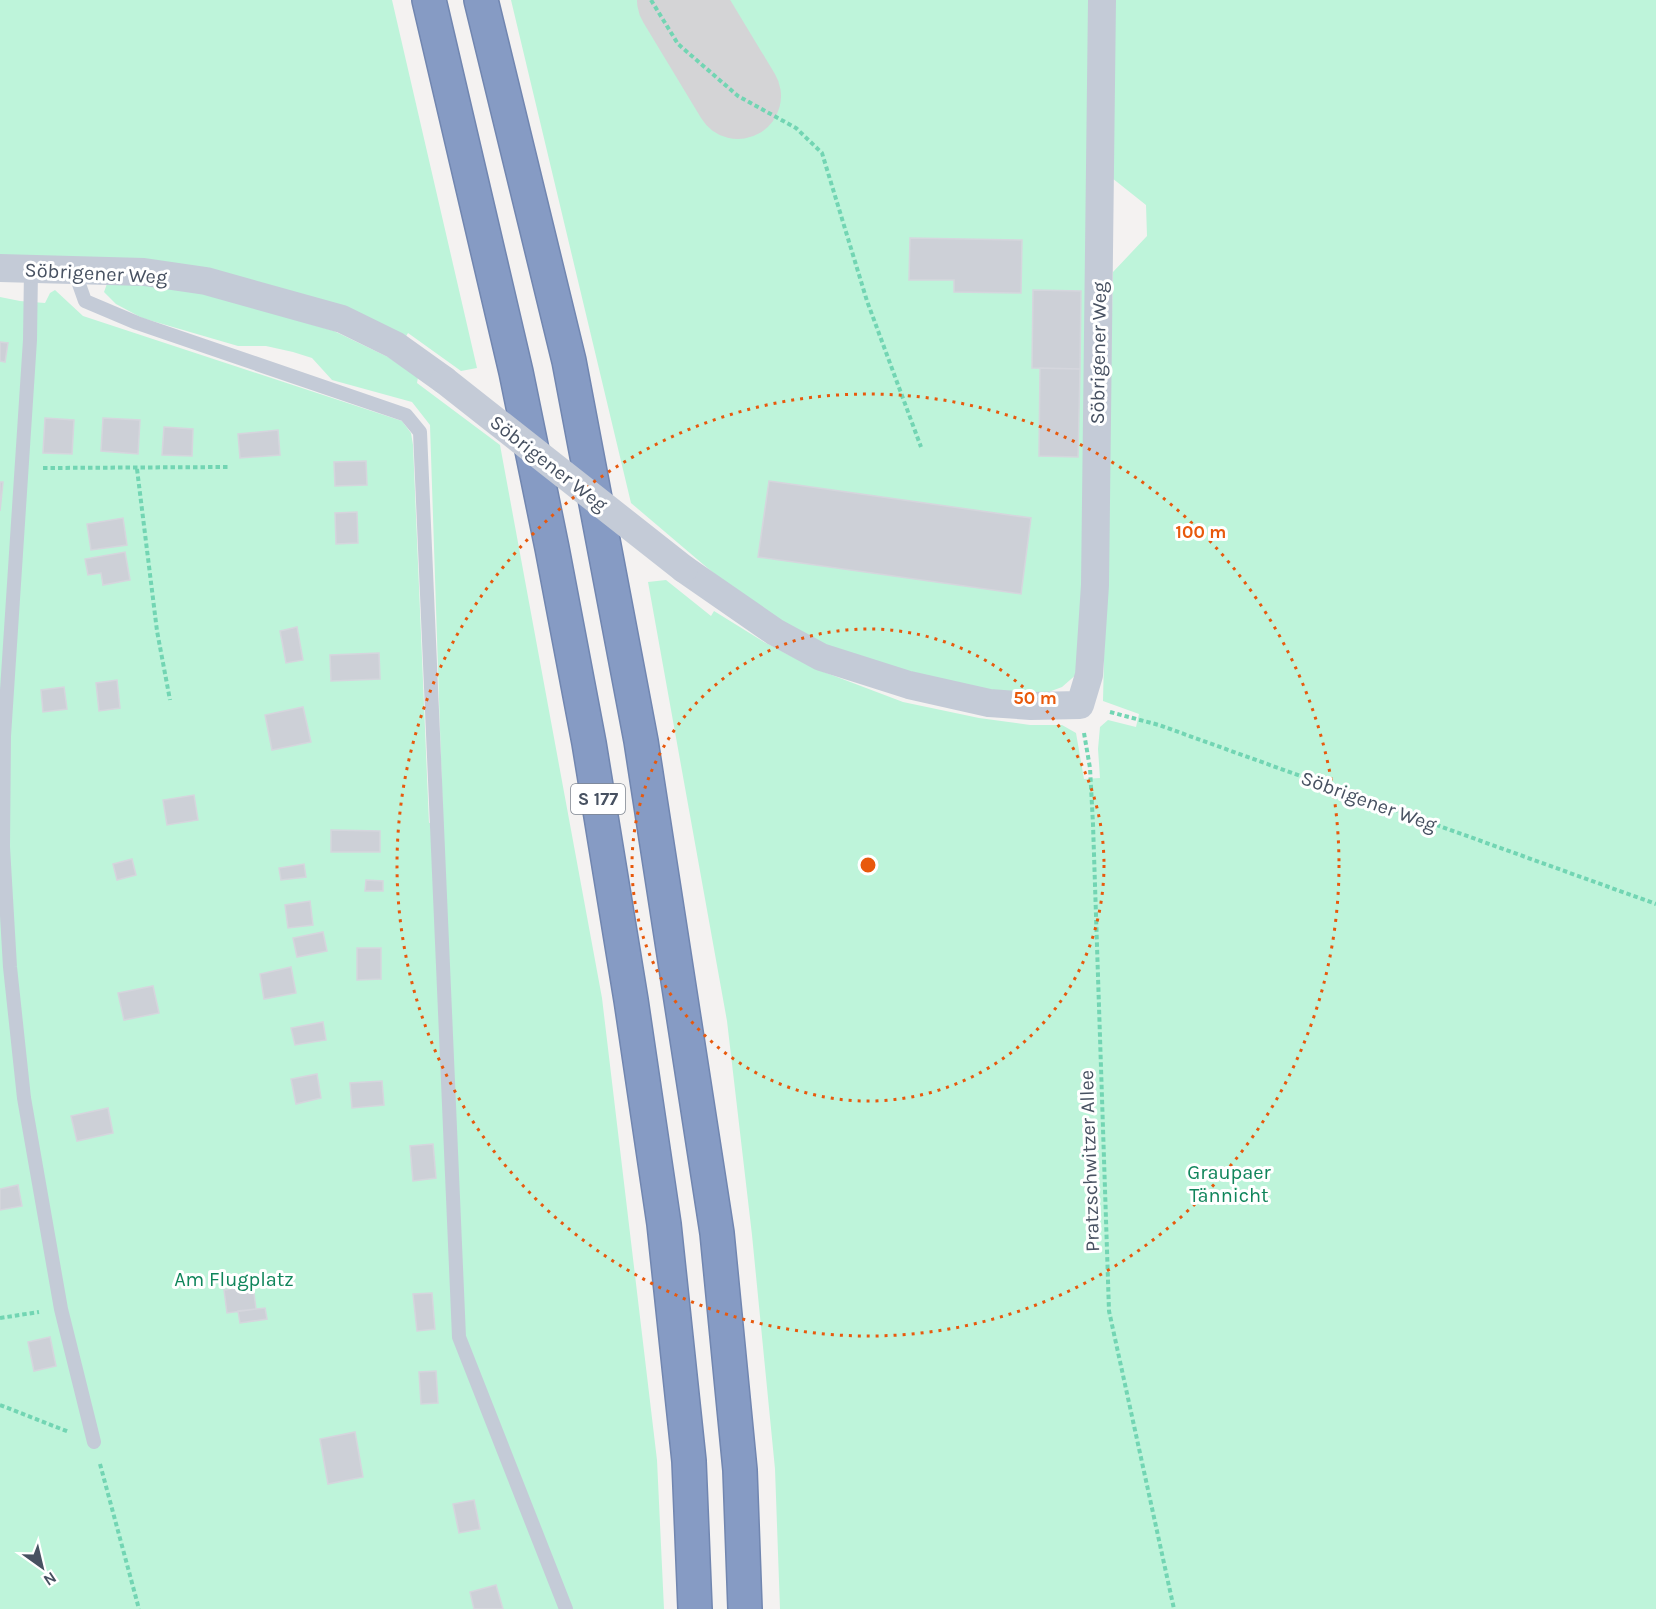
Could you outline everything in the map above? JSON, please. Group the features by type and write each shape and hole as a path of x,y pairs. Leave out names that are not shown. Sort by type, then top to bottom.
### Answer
{"highway":[{"name":"S 177","path":"429,0 516,372 589,743 664,1224 689,1461 695,1609"},
{"name":"S 177","path":"481,0 569,361 645,764 717,1233 740,1470 745,1609"}],"street":[{"name":"Söbrigener Weg","path":"0,268 144,272 206,281 342,319 395,345 444,380 684,569 775,632 821,657 909,686 989,703 1031,706 1080,705 1089,675 1095,585 1102,0"}],"lane":[{"path":"31,270 30,340 4,736 3,847 10,967 24,1098 61,1309 94,1442"},
{"path":"74,270 85,301 137,323 406,415 420,432 459,1337 566,1609"}],"path":[{"path":"651,0 678,44 738,96 796,128 822,153 867,301 921,447"},
{"path":"21,468 230,467"},
{"path":"137,469 157,631 170,700"},
{"name":"Söbrigener Weg","path":"1080,705 1159,725 1656,904"},
{"name":"Pratzschwitzer Allee","path":"1080,705 1090,768 1093,824 1109,1311 1174,1609"},
{"path":"0,1318 61,1309"},
{"path":"0,1405 94,1442 139,1609"}],"green space":[{"path":"0,0 392,0 477,368 461,371 408,333 405,338 351,312 0,256"},
{"path":"511,0 1095,0 1086,583 1078,673 1062,687 1038,696 984,693 830,648 783,624 724,582 631,503"},
{"name":"Graupaer Tännicht","path":"1113,0 1656,0 1656,1609 780,1609 775,1469 752,1235 727,1021 648,582 666,580 711,616 714,611 764,642 816,669 903,702 979,718 1030,725 1062,725 1076,733 1084,779 1100,778 1098,749 1100,727 1108,720 1136,727 1139,714 1103,701 1113,272 1147,236 1146,205 1112,178"},
{"name":"Am Flugplatz","path":"108,281 205,293 334,331 388,357 418,377 417,383 500,445 602,998 657,1460 664,1609 0,1609 0,297 45,303 50,293 55,290 83,316 402,421 411,433 413,445 429,823 443,821 430,425 412,402 332,380 312,358 266,346 238,346 142,318 116,304 104,292"}],"building":[{"path":"910,238 1022,240 1021,293 954,292 954,280 909,280"},
{"path":"1033,290 1081,291 1080,369 1032,368"},
{"path":"0,342 8,343 5,362 0,361"},
{"path":"1040,368 1080,369 1078,457 1039,456"},
{"path":"45,418 74,420 72,454 43,453"},
{"path":"103,418 140,420 138,454 101,451"},
{"path":"164,427 193,429 192,456 162,455"},
{"path":"278,430 280,455 240,458 238,434"},
{"path":"366,461 367,485 335,486 334,462"},
{"path":"769,481 1031,518 1021,594 758,557"},
{"path":"0,482 3,482 0,511"},
{"path":"357,512 358,543 336,544 335,513"},
{"path":"123,518 127,545 91,550 87,524"},
{"path":"125,552 130,580 103,585 101,573 88,575 85,559"},
{"path":"297,627 303,660 286,663 280,631"},
{"path":"379,653 380,679 331,681 330,655"},
{"path":"117,680 120,708 99,711 96,683"},
{"path":"64,687 67,709 43,712 41,690"},
{"path":"303,707 311,742 272,750 265,715"},
{"path":"194,795 198,820 167,825 163,800"},
{"path":"331,830 380,831 380,852 331,852"},
{"path":"132,859 136,875 117,880 113,864"},
{"path":"304,864 306,877 281,880 279,868"},
{"path":"366,880 383,881 383,891 365,891"},
{"path":"310,901 313,925 288,928 285,905"},
{"path":"323,932 327,951 297,957 293,938"},
{"path":"357,948 381,948 381,979 357,980"},
{"path":"291,967 296,993 264,999 260,974"},
{"path":"153,986 159,1013 124,1020 118,993"},
{"path":"323,1022 326,1040 295,1045 291,1028"},
{"path":"317,1074 321,1098 296,1104 291,1079"},
{"path":"382,1081 384,1105 352,1108 350,1083"},
{"path":"108,1108 113,1133 77,1141 71,1116"},
{"path":"433,1144 436,1178 413,1181 410,1146"},
{"path":"18,1185 22,1206 0,1210 0,1189"},
{"path":"253,1286 256,1309 227,1313 224,1290"},
{"path":"432,1293 435,1329 417,1331 413,1294"},
{"path":"265,1308 267,1319 240,1323 238,1311"},
{"path":"50,1337 56,1366 34,1371 28,1342"},
{"path":"436,1371 438,1403 421,1404 419,1372"},
{"path":"355,1432 363,1477 328,1484 320,1439"},
{"path":"474,1500 480,1529 459,1533 453,1504"},
{"path":"496,1585 503,1609 474,1609 470,1592"}],"taxiway":[{"path":"680,0 738,96"}]}
